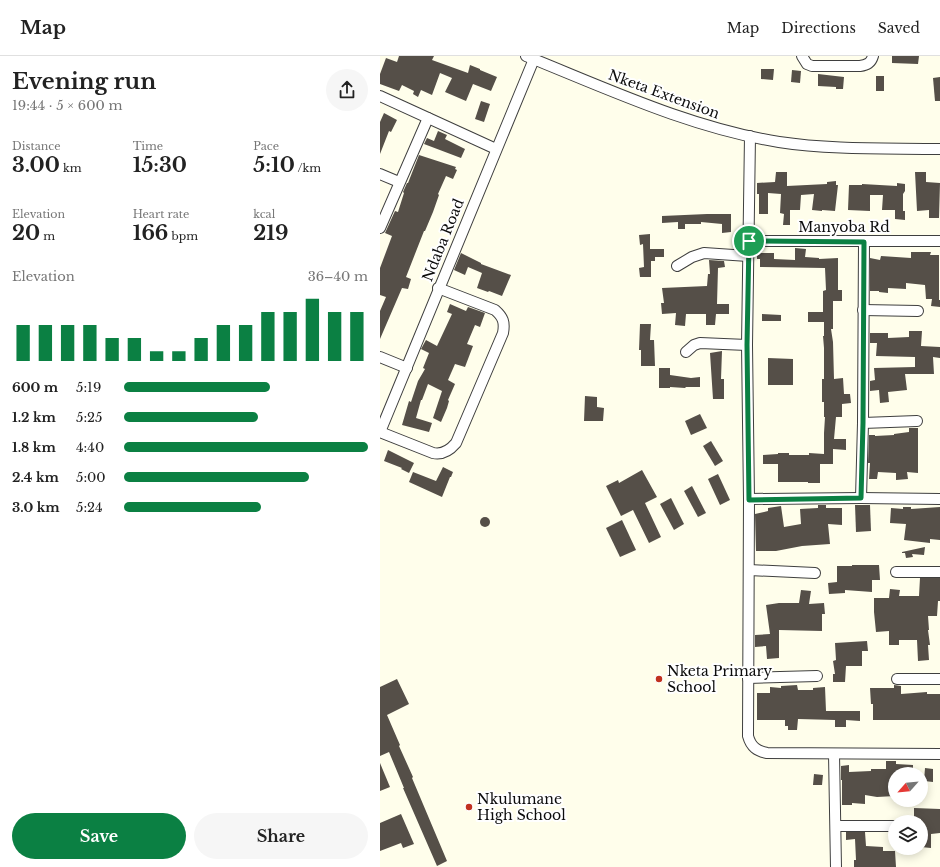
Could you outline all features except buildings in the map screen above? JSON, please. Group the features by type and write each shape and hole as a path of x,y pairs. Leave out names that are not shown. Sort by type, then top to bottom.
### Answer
{"street":[{"path":"802,56 807,64 812,66 860,66 867,65 872,62 873,56"},
{"name":"Nketa Extension","path":"530,58 674,115 750,136 832,148 940,149"},
{"name":"Ndaba Road","path":"380,432 496,149 530,58"},
{"path":"380,96 496,149"},
{"path":"380,228 428,118"},
{"path":"750,136 747,345 749,500 749,742 760,752 767,753 940,754"},
{"path":"380,174 399,182"},
{"name":"Manyoba Rd","path":"749,241 940,241"},
{"path":"861,498 864,242"},
{"path":"678,266 692,257 704,252 748,256"},
{"path":"380,432 433,454 442,453 453,447 503,333 504,321 501,315 495,310 438,288"},
{"path":"863,310 918,311"},
{"path":"686,352 694,345 700,343 747,345"},
{"path":"380,357 407,368"},
{"path":"863,423 917,420"},
{"path":"749,500 861,498 940,499"},
{"path":"748,570 815,573"},
{"path":"896,572 940,572"},
{"path":"748,678 817,676"},
{"path":"897,679 940,679"},
{"path":"834,754 836,867"},
{"path":"836,826 888,826"}],"place":[{"name":"Nketa Primary School","path":"659,679"},
{"name":"Nkulumane High School","path":"469,807"}],"route":[{"path":"749,241 864,242 861,498 749,500 747,345 749,241"}]}
